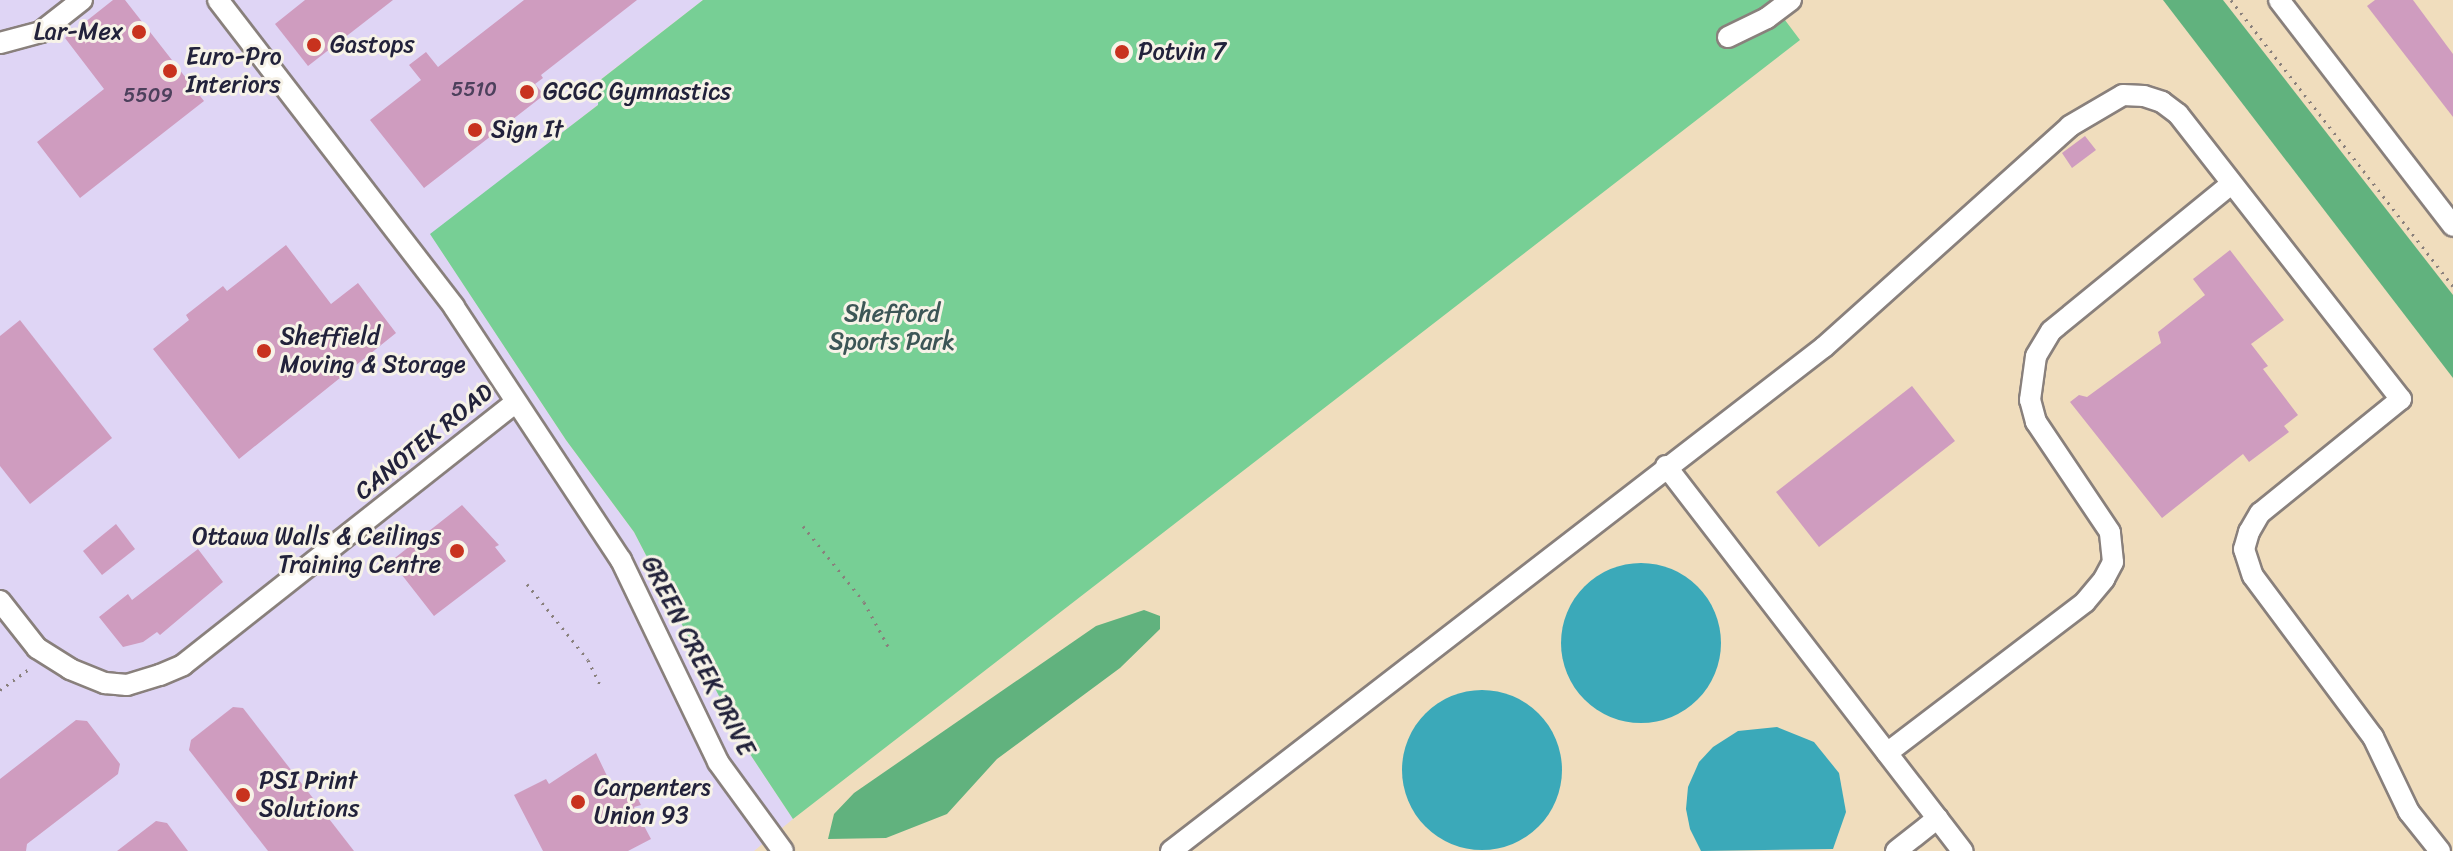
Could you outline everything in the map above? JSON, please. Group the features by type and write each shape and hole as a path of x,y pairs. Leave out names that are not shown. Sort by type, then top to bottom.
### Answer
{"street":[{"path":"0,43 41,32 82,0"},
{"name":"CANOTEK ROAD","path":"0,601 46,657 105,683 127,685 183,665 515,403 454,307 218,0"},
{"path":"1728,37 1767,18 1791,0"},
{"path":"2279,0 2453,226"},
{"path":"1171,851 1824,347 2070,126 2123,95 2153,99 2178,114 2401,399 2260,513 2244,549 2248,567 2373,737 2409,812 2440,851"},
{"path":"1887,753 2097,592 2113,562 2110,532 2041,434 2030,400 2036,356 2051,331 2231,184"},
{"name":"GREEN CREEK DRIVE","path":"515,403 635,584 718,762 783,851"},
{"path":"1666,466 1963,851"},
{"path":"1896,851 1938,818"}],"path":[{"path":"2231,0 2453,286"},
{"path":"803,526 864,602 889,648"},
{"path":"527,584 588,660 600,685"},
{"path":"0,690 46,657"}],"shaded area":[{"path":"0,0 703,0 600,80 599,104 431,235 566,440 634,532 746,748 793,819 754,851 0,851"}],"green space":[{"name":"Shefford Sports Park","path":"703,0 1770,0 1800,40 793,819 746,748 634,532 566,440 430,234 598,105 599,81"},
{"path":"2163,0 2223,0 2453,295 2453,378"},
{"path":"1144,610 1160,616 1160,629 1120,668 997,759 947,814 886,838 828,839 834,814 854,793 1096,626"}],"water":[{"path":"1641,563 1671,569 1697,587 1715,613 1721,643 1715,673 1697,699 1671,717 1641,723 1611,717 1585,699 1567,673 1561,643 1567,613 1585,587 1611,569"},
{"path":"1482,690 1512,696 1538,714 1556,740 1562,770 1556,800 1538,826 1512,844 1482,850 1452,844 1426,826 1408,800 1402,770 1408,740 1426,714 1452,696"},
{"path":"1777,727 1814,742 1839,773 1846,812 1833,849 1701,851 1690,829 1686,809 1688,787 1699,762 1713,747 1738,731"}],"building":[{"path":"113,0 125,0 204,101 80,198 37,142 104,89 65,38"},
{"name":"Gastops","path":"305,0 393,0 308,66 275,24"},
{"path":"524,0 637,0 541,75 543,78 535,84 544,95 424,188 370,120 421,80 409,65 426,52 438,67"},
{"path":"2375,0 2413,0 2453,54 2453,117 2367,6"},
{"path":"2085,136 2096,150 2072,168 2062,153"},
{"name":"Sheffield Moving & Storage","path":"286,245 331,304 358,283 396,333 239,459 153,349 189,320 186,315 223,286 227,291"},
{"path":"2230,250 2284,320 2251,344 2268,366 2263,369 2298,415 2284,426 2289,432 2249,462 2243,454 2162,518 2070,402 2079,395 2087,397 2161,343 2158,332 2205,295 2193,279"},
{"path":"20,320 112,438 30,504 0,466 0,336"},
{"path":"1912,386 1955,441 1819,547 1776,492"},
{"path":"462,505 499,545 495,547 506,561 434,616 391,561"},
{"path":"116,524 135,549 102,575 83,551"},
{"path":"198,549 223,582 160,635 157,632 143,642 123,647 99,617 128,594 132,600"},
{"path":"233,707 243,708 354,851 268,851 189,750 191,740"},
{"path":"76,720 87,721 120,764 118,774 27,844 26,851 0,851 0,779"},
{"name":"Carpenters Union 93","path":"596,753 618,799 634,791 641,805 634,807 651,839 628,851 543,851 514,795 546,779 549,784"},
{"path":"156,821 167,823 188,851 117,851"}],"place":[{"name":"Lar-Mex","path":"139,32"},
{"name":"Gastops","path":"314,45"},
{"name":"Potvin 7","path":"1122,52"},
{"name":"Euro-Pro Interiors","path":"170,71"},
{"name":"GCGC Gymnastics","path":"527,92"},
{"name":"Sign It","path":"475,130"},
{"name":"Sheffield Moving & Storage","path":"264,351"},
{"name":"Ottawa Walls & Ceilings Training Centre","path":"457,551"},
{"name":"PSI Print Solutions","path":"243,795"},
{"name":"Carpenters Union 93","path":"578,802"}]}
